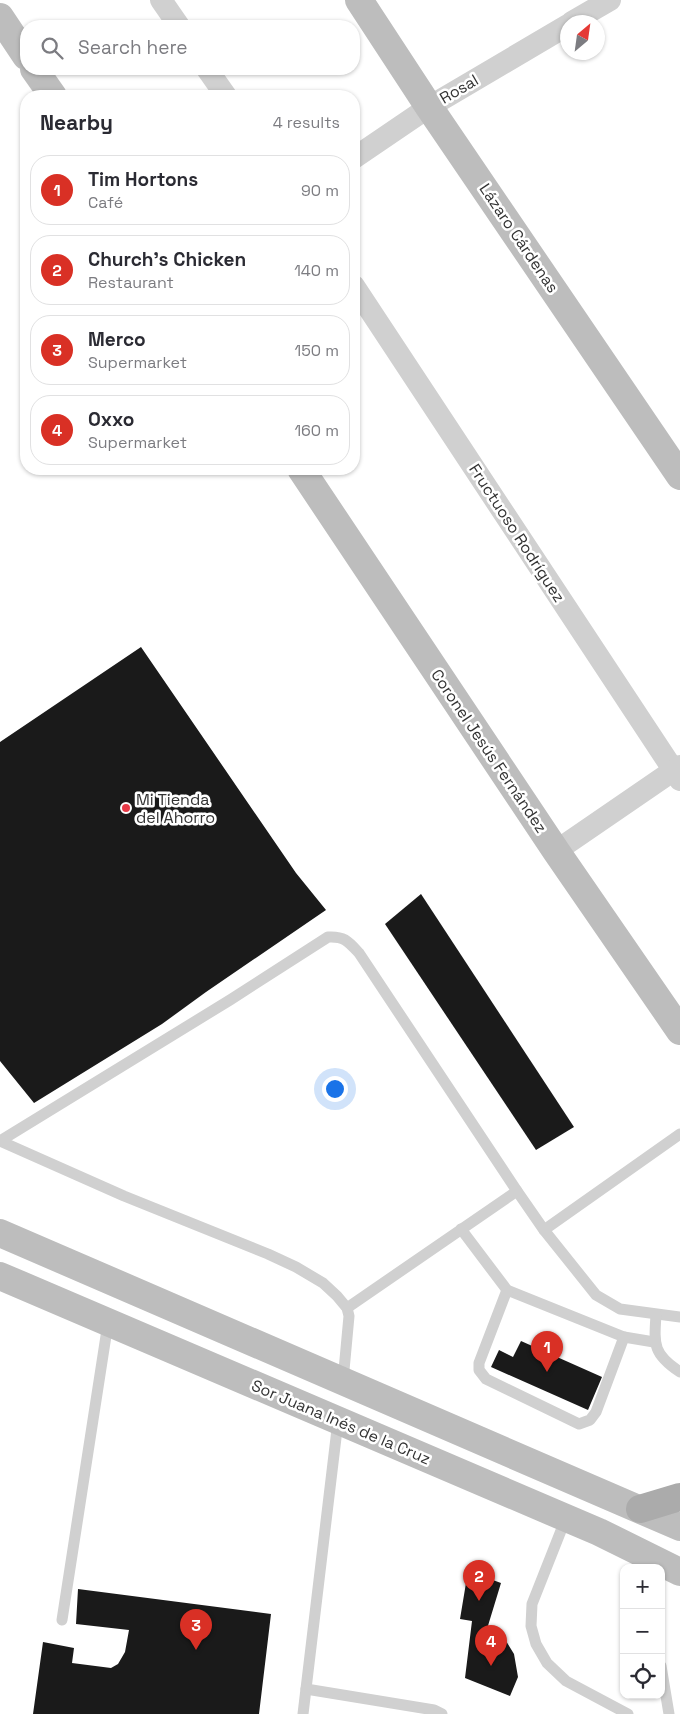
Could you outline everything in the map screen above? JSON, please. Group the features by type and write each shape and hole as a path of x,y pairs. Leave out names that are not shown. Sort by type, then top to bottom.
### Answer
{"main road":[{"name":"Lázaro Cárdenas","path":"358,0 680,476"},
{"path":"0,17 20,47"},
{"path":"38,75 49,90"},
{"name":"Coronel Jesús Fernández","path":"305,475 556,851 680,1031"},
{"path":"0,1233 680,1526"},
{"name":"Sor Juana Inés de la Cruz","path":"0,1276 566,1518 635,1555 680,1572"},
{"path":"108,1323 122,1286"},
{"path":"640,1509 680,1497"}],"street":[{"path":"161,0 174,20"},
{"path":"584,15 610,0"},
{"name":"Rosal","path":"360,154 429,107 560,30"},
{"path":"212,75 222,90"},
{"name":"Fructuoso Rodríguez","path":"360,295 678,772"},
{"path":"556,851 678,772"}],"lane":[{"path":"0,1141 230,1000 328,937 337,937 348,940 359,953 544,1230 596,1295 620,1310 680,1318"},
{"path":"544,1230 680,1134"},
{"path":"0,1141 124,1196 268,1254 296,1267 323,1283 337,1296 346,1308 349,1316 343,1381"},
{"path":"346,1308 517,1191"},
{"path":"461,1229 507,1290 624,1337 654,1342"},
{"path":"507,1290 479,1363 479,1370 486,1379 579,1424 590,1420 596,1412 624,1337"},
{"path":"656,1315 654,1342 666,1362 680,1372"},
{"path":"62,1620 108,1323"},
{"path":"303,1714 338,1421"},
{"path":"566,1518 532,1604 531,1626 536,1644 547,1663 566,1681 628,1714"},
{"path":"306,1689 434,1710 442,1714"},
{"path":"665,1690 669,1714"}],"building":[{"name":"Mi Tienda del Ahorro","path":"141,647 296,873 326,910 162,1024 34,1103 0,1061 0,742"},
{"path":"421,894 574,1127 536,1150 385,924"},
{"path":"521,1341 602,1377 588,1410 491,1367 499,1350 513,1357"},
{"path":"468,1571 501,1583 487,1629 503,1636 514,1654 518,1677 510,1696 465,1678 472,1621 460,1619"},
{"path":"78,1589 271,1614 259,1714 33,1714 43,1642 74,1648 72,1663 111,1668 118,1664 125,1652 129,1630 76,1624"}],"place":[{"name":"Mi Tienda del Ahorro","path":"126,808"},
{"name":"Tim Hortons","path":"547,1372"},
{"name":"Church's Chicken","path":"479,1601"},
{"name":"Merco","path":"196,1650"},
{"name":"Oxxo","path":"491,1666"}]}
